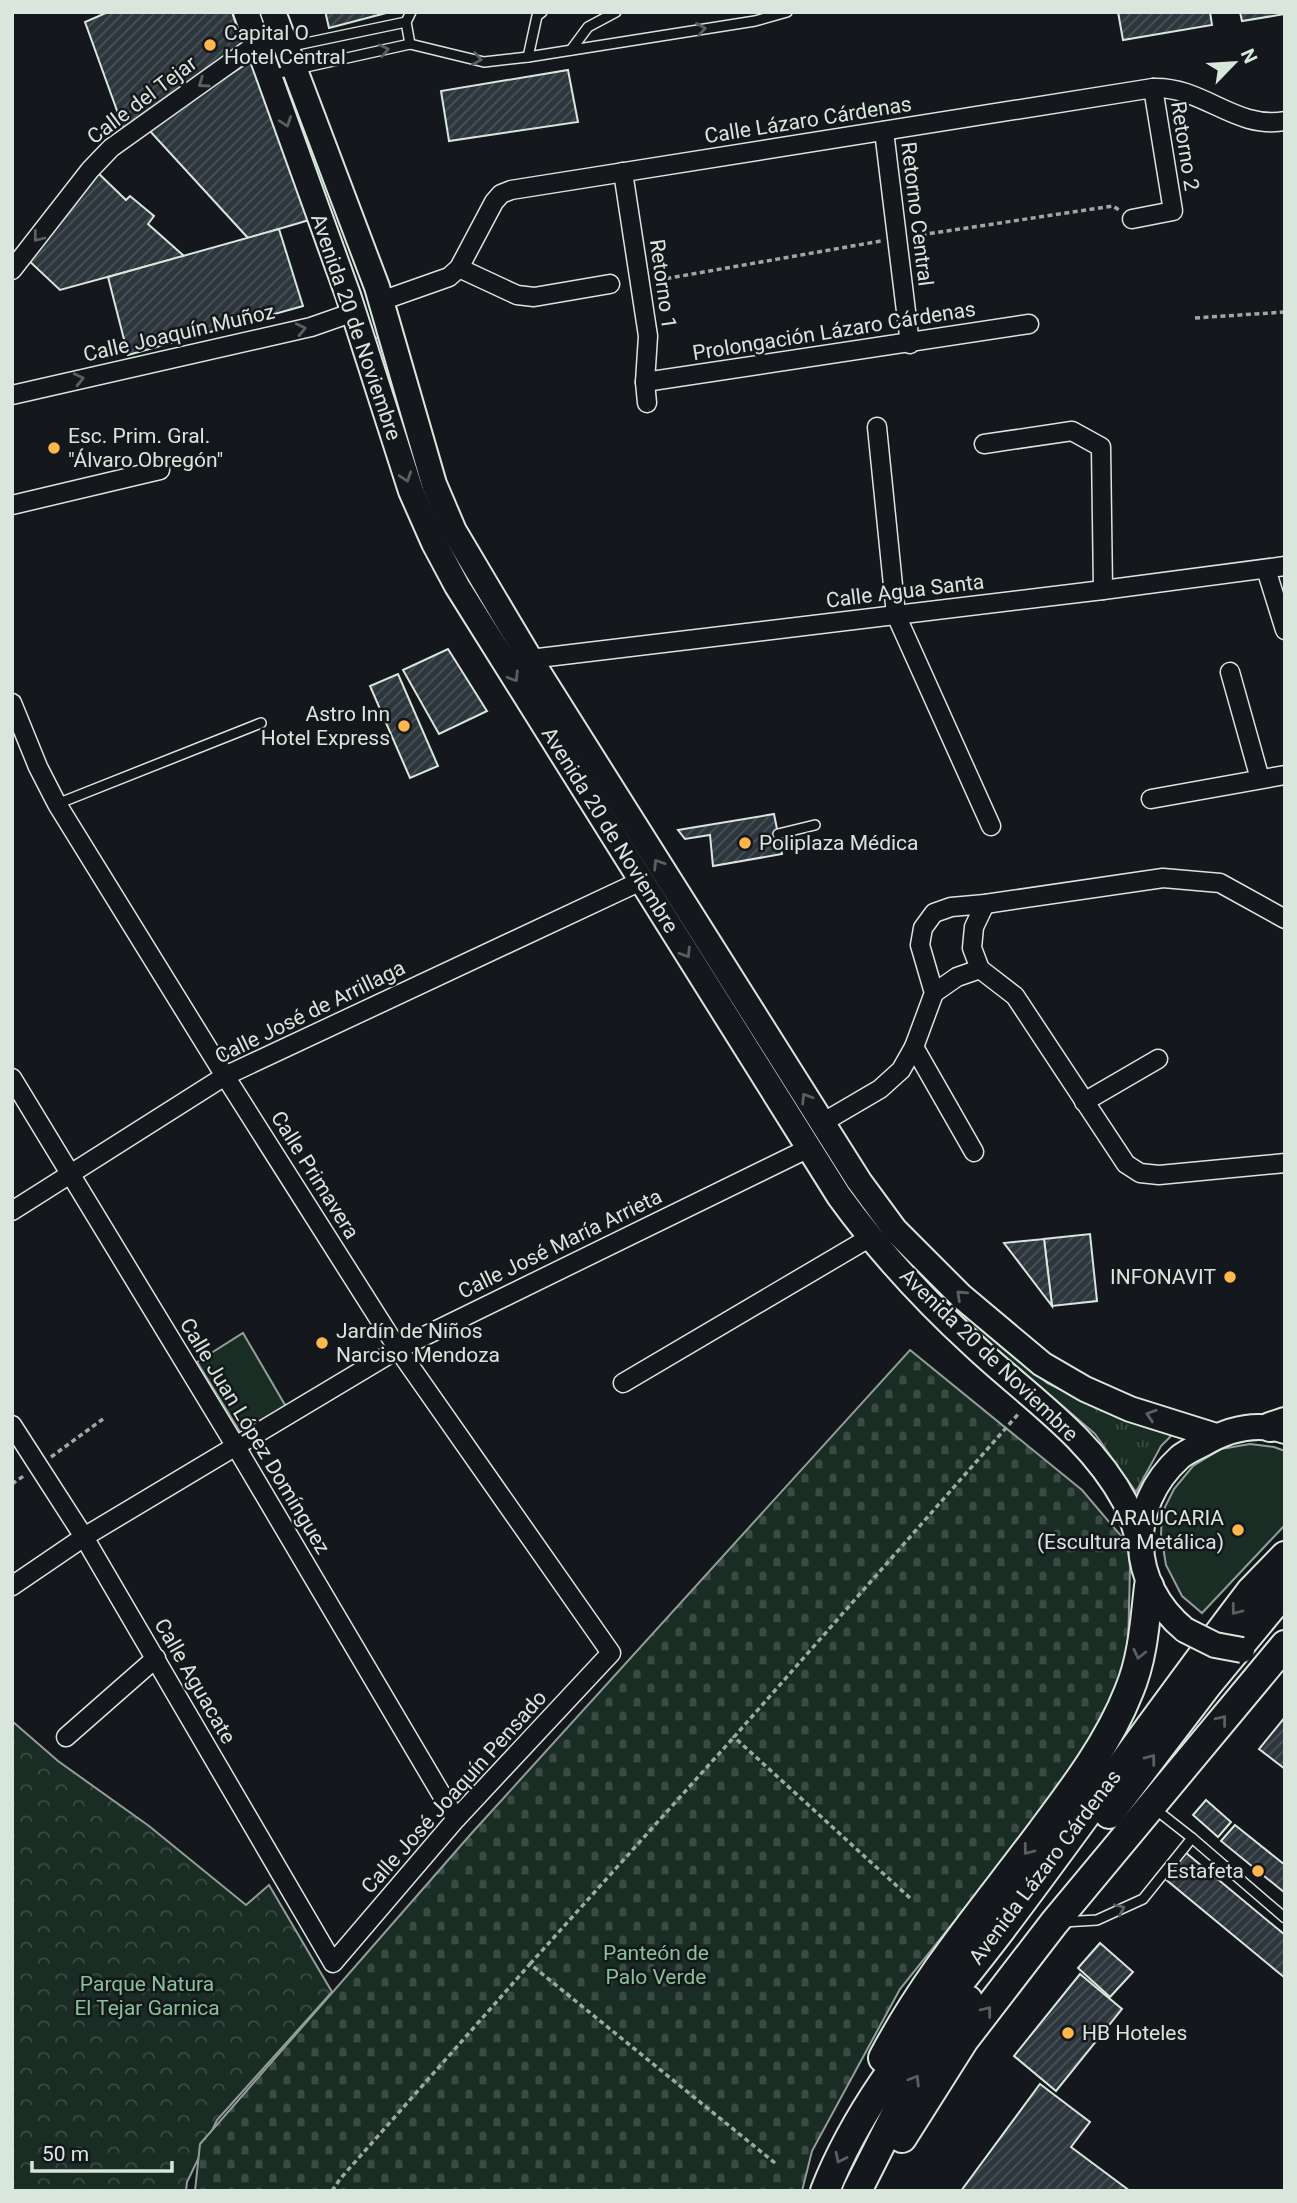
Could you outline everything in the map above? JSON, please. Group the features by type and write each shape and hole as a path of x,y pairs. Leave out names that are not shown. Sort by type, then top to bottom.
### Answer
{"highway":[{"name":"Avenida Lázaro Cárdenas","path":"825,2191 856,2126 890,2070 1002,1928 1251,1591 1285,1556"},
{"path":"856,2126 871,2081 914,2001 1081,1779 1114,1725 1131,1688 1141,1647 1149,1586"},
{"name":"Avenida Lázaro Cárdenas","path":"858,2187 907,2092 948,2028 1200,1695 1285,1591"},
{"path":"858,2187 893,2151 964,2040 1054,1923 1285,1644"}],"main road":[{"name":"Avenida 20 de Noviembre","path":"246,12 354,312 411,491 457,586 839,1196 869,1238 974,1346 1085,1447 1110,1477 1126,1504 1141,1547"},
{"name":"Avenida 20 de Noviembre","path":"273,12 381,301 434,484 454,531 530,659 859,1181 895,1230 961,1296 1042,1364 1085,1389 1130,1409 1216,1436"},
{"path":"1280,1427 1238,1429 1216,1436 1181,1456 1158,1481 1144,1513 1141,1547 1149,1586 1168,1616 1185,1630 1215,1644 1242,1650 1285,1644"}],"street":[{"name":"Calle del Tejar","path":"12,270 90,170 111,148 258,43"},
{"name":"Calle Lázaro Cárdenas","path":"459,268 494,202 502,194 623,172 1153,88 1171,87 1186,91 1247,120 1285,121"},
{"name":"Retorno 2","path":"1132,219 1173,211 1153,88"},
{"name":"Retorno Central","path":"884,131 910,344"},
{"name":"Retorno 1","path":"623,172 648,336 645,382 648,403"},
{"path":"381,301 449,276 459,268 517,295 534,297 610,284"},
{"name":"Calle Joaquín Muñoz","path":"12,395 311,327 354,312"},
{"name":"Prolongación Lázaro Cárdenas","path":"645,382 1029,324"},
{"path":"877,427 896,615 991,826"},
{"path":"984,444 1072,431 1101,447 1104,590"},
{"path":"12,505 160,470"},
{"name":"Calle Agua Santa","path":"530,659 1285,566"},
{"path":"1266,569 1285,630"},
{"path":"1230,672 1260,779"},
{"name":"Calle Primavera","path":"12,703 38,767 57,804 225,1076 398,1349 611,1653"},
{"path":"1151,799 1285,775"},
{"path":"934,993 920,945 923,928 934,913 951,907 1163,878 1220,883 1285,919"},
{"name":"Calle José de Arrillaga","path":"12,1210 225,1076 641,881"},
{"path":"985,904 974,927 972,948 980,969 1015,996 1126,1164 1140,1173 1159,1175 1285,1163"},
{"path":"822,1124 880,1089 901,1070 914,1047 934,993 957,978 980,969"},
{"path":"914,1047 974,1152"},
{"path":"1084,1102 1158,1059"},
{"name":"Calle Juan López Domínguez","path":"12,1078 456,1819"},
{"name":"Calle José María Arrieta","path":"12,1586 84,1537 398,1349 809,1148"},
{"path":"624,1383 869,1238"},
{"name":"Calle Aguacate","path":"12,1425 84,1537 156,1658 332,1963"},
{"name":"Calle José Joaquín Pensado","path":"332,1963 456,1819 611,1653"},
{"path":"66,1737 156,1658"}],"lane":[{"path":"410,44 406,22 411,12"},
{"path":"528,57 537,16 542,12"},
{"path":"571,50 589,27 616,12"},
{"path":"258,43 291,58 410,44 484,62 755,21 787,12"},
{"path":"269,75 291,58 406,22"},
{"path":"57,804 261,723"},
{"path":"778,834 815,825"},
{"path":"1151,1806 1285,1917"},
{"path":"1054,1923 1097,1920 1143,1899 1192,1838"}],"path":[{"path":"1195,318 1285,312"},
{"path":"332,2191 530,1964 1034,1398"},
{"path":"12,1484 103,1419"},
{"path":"734,1737 910,1898"},
{"path":"530,1964 775,2163"}],"green space":[{"path":"378,337 425,486 457,562 565,734 949,1300 1047,1383 1080,1399 1177,1430 1161,1446 1136,1492 1095,1434 993,1346 917,1273 887,1240 826,1153 452,565 369,341"},
{"path":"243,1333 292,1417 247,1443 197,1362"},
{"name":"Panteón de Palo Verde","path":"910,1350 1082,1490 1127,1543 1130,1567 1128,1649 1117,1694 1076,1770 900,1989 812,2151 802,2191 195,2191 200,2144 470,1835"},
{"path":"1250,1444 1285,1451 1285,1525 1202,1613 1182,1596 1166,1565 1161,1535 1162,1513 1174,1489 1193,1466 1221,1449"},
{"name":"Parque Natura El Tejar Garnica","path":"12,1721 58,1761 149,1826 246,1905 269,1885 332,1992 217,2120 187,2182 186,2191 12,2191"}],"building":[{"path":"108,12 232,12 243,45 124,130 85,22"},
{"path":"327,12 390,12 329,28"},
{"path":"1118,12 1210,12 1212,25 1123,40"},
{"path":"1240,12 1285,12 1285,14 1242,21"},
{"path":"258,56 316,218 248,238 148,129"},
{"path":"568,70 578,122 449,141 441,91"},
{"path":"95,170 126,200 130,196 154,216 148,224 184,256 60,290 26,258"},
{"path":"279,229 303,306 128,355 108,277"},
{"path":"448,649 487,711 439,734 403,670"},
{"name":"Astro Inn Hotel Express","path":"398,674 438,766 410,778 370,686"},
{"name":"Poliplaza Médica","path":"774,814 782,854 713,866 710,835 685,839 678,830"},
{"path":"1090,1234 1097,1301 1052,1306 1044,1239"},
{"path":"1044,1239 1052,1306 1004,1243"},
{"path":"1285,1717 1285,1769 1259,1749"},
{"path":"1206,1800 1231,1822 1218,1837 1193,1815"},
{"path":"1235,1825 1285,1865 1285,1893 1221,1841"},
{"path":"1185,1852 1285,1935 1285,1978 1164,1878"},
{"path":"1100,1943 1133,1972 1110,1997 1078,1968"},
{"name":"HB Hoteles","path":"1080,1974 1122,2009 1056,2091 1014,2056"},
{"path":"1040,2084 1090,2122 1071,2147 1130,2191 961,2191"}],"place":[{"name":"Capital O Hotel Central","path":"210,45"},
{"name":"Esc. Prim. Gral. \"Álvaro Obregón\"","path":"54,448"},
{"name":"Astro Inn Hotel Express","path":"404,726"},
{"name":"Poliplaza Médica","path":"745,843"},
{"name":"INFONAVIT","path":"1230,1277"},
{"name":"Jardín de Niños Narciso Mendoza","path":"322,1343"},
{"name":"ARAUCARIA (Escultura Metálica)","path":"1238,1530"},
{"name":"Estafeta","path":"1258,1871"},
{"name":"HB Hoteles","path":"1068,2033"}]}
